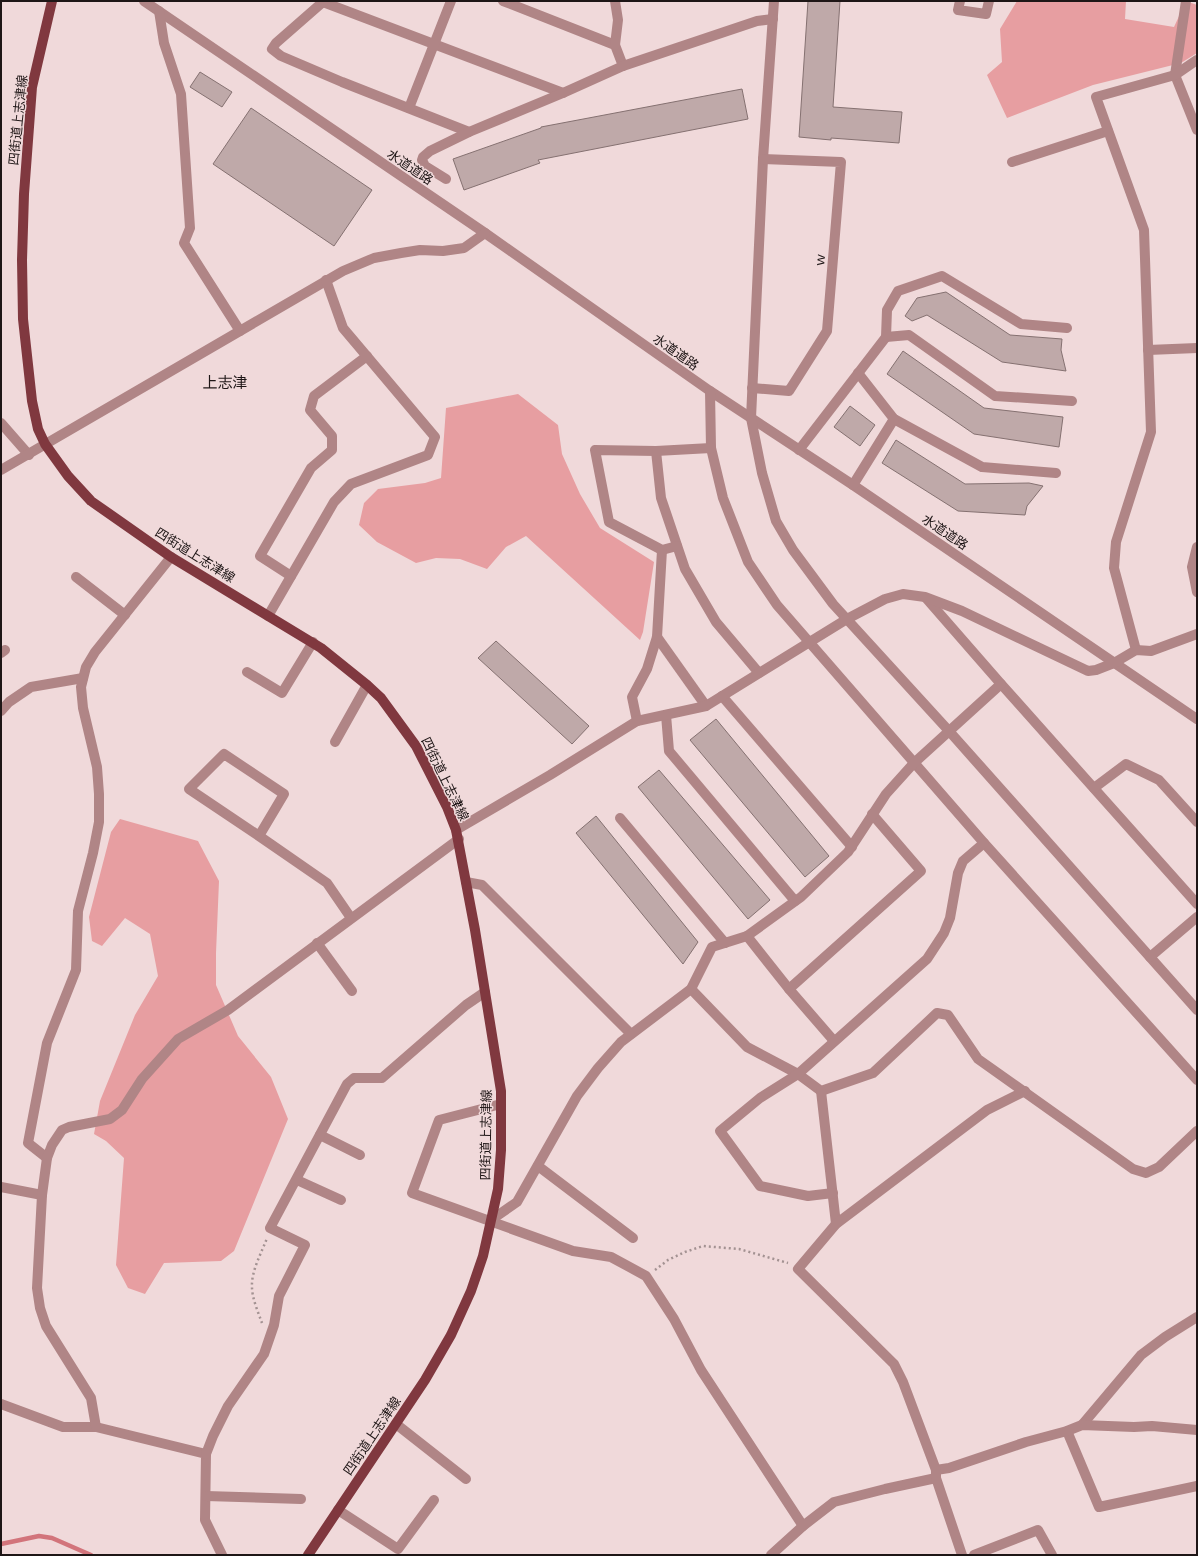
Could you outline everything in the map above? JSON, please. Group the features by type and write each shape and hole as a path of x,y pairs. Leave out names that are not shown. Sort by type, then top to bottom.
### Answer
{"main road":[{"name":"四街道上志津線","path":"52,1 32,87 24,194 22,260 23,319 32,402 38,429 45,444 68,476 90,501 171,557 313,642 342,663 381,698 416,746 448,807 457,834 485,992 501,1091 501,1150 498,1181 483,1256 476,1277 451,1335 425,1380 308,1555"}],"street":[{"name":"水道道路","path":"144,1 485,233 710,391 853,485 1197,718"},
{"path":"409,108 451,1"},
{"path":"503,1 615,45"},
{"path":"615,1 618,20 615,45 623,66"},
{"path":"774,1 774,19 763,159 751,418 768,498 776,521 793,550 833,604 949,731 1197,1010"},
{"path":"960,1 958,10 986,14 989,1"},
{"path":"1186,1 1175,75 1197,130"},
{"path":"470,132 281,56 272,49 276,43 323,2 563,93"},
{"path":"159,11 164,43 181,94 190,228 184,243 240,331"},
{"path":"446,180 425,166 422,160 423,156 430,151 470,132 623,66 758,21 774,19"},
{"path":"1136,650 1114,568 1114,552 1151,432 1144,230 1096,97 1175,75 1197,60"},
{"path":"1012,162 1108,131"},
{"name":"ｗ","path":"752,388 789,391 827,331 841,162 763,159"},
{"path":"1,470 343,271 374,258 420,250 442,251 464,248 485,233"},
{"path":"799,450 886,337 887,310 898,291 942,276 1020,324 1066,328"},
{"path":"268,616 334,502 351,484 428,455 435,437 343,328 326,280"},
{"path":"886,337 909,335 995,396 1072,401"},
{"path":"1148,350 1197,348"},
{"path":"291,576 260,556 311,468 332,450 332,436 310,410 314,396 367,356"},
{"path":"858,373 894,419 982,467 1056,473"},
{"path":"710,391 711,448 723,498 748,562 776,605 984,843 1197,1080"},
{"path":"853,485 894,419"},
{"path":"1,423 29,455"},
{"path":"676,546 662,550 609,522 596,450 656,451 711,448"},
{"path":"656,451 661,498 685,569 716,622 758,673"},
{"path":"1197,547 1192,567 1197,592"},
{"path":"637,721 632,697 647,669 657,638 662,550"},
{"path":"47,1158 28,1143 47,1043 76,970 78,911 93,853 99,822 97,767 83,708 81,687 86,667 95,652 171,557"},
{"path":"76,577 125,614"},
{"path":"96,1427 91,1398 46,1326 40,1308 37,1288 42,1195 47,1158 52,1145 62,1130 69,1127 110,1119 116,1116 122,1110 142,1079 178,1039 228,1010 352,918 457,834 637,721 666,716 706,706 847,619 885,599 903,594 925,597 962,611 1088,671 1096,670 1136,650 1151,651 1197,634"},
{"path":"925,597 1197,904"},
{"path":"657,638 706,706"},
{"path":"247,672 282,692 313,642"},
{"path":"1,712 9,702 30,687 83,678"},
{"path":"491,1220 517,1202 577,1096 598,1068 621,1042 691,989 712,947 746,936 796,901 848,852 886,794 914,763 1001,684"},
{"path":"335,742 368,685"},
{"path":"722,696 852,847"},
{"path":"666,716 669,751 796,901"},
{"path":"259,836 284,794 224,754 189,789 327,883 352,918"},
{"path":"1094,788 1126,764 1159,780 1197,822"},
{"path":"789,989 921,871 872,814"},
{"path":"620,818 724,943"},
{"path":"833,1193 808,1196 760,1186 720,1131 760,1098 798,1074 932,953 944,933 950,918 958,874 963,861 984,843"},
{"path":"466,882 482,885 631,1034"},
{"path":"1150,957 1197,917"},
{"path":"746,936 834,1041"},
{"path":"318,943 352,991"},
{"path":"691,989 747,1047 798,1074 821,1091 836,1224"},
{"path":"222,1555 206,1520 206,1454 228,1406 264,1354 274,1325 279,1296 305,1245 270,1228 347,1084 354,1078 382,1078 466,1005 485,992"},
{"path":"821,1091 873,1073 938,1013 948,1015 978,1059 1133,1169 1146,1173 1159,1167 1197,1132"},
{"path":"962,1555 936,1474 903,1382 894,1364 798,1269 836,1224 987,1110 1025,1091"},
{"path":"501,1104 439,1120 412,1193 491,1220 573,1251 611,1257 646,1276 674,1319 701,1370 803,1526"},
{"path":"320,1136 360,1155"},
{"path":"538,1166 633,1238"},
{"path":"297,1180 340,1200"},
{"path":"1,1187 42,1195"},
{"path":"1082,1425 1141,1355 1165,1337 1197,1317"},
{"path":"1,1404 63,1426 96,1427 206,1454"},
{"path":"396,1424 466,1479"},
{"path":"771,1555 803,1526 834,1502 936,1474 949,1468 1026,1442 1067,1431 1082,1425 1134,1427 1152,1426 1197,1430"},
{"path":"1067,1431 1099,1507 1197,1486"},
{"path":"206,1496 301,1499"},
{"path":"338,1510 398,1549 434,1500"},
{"path":"974,1555 1038,1530 1052,1555"}],"path":[{"path":"269,1341 258,1312 252,1286 255,1271 270,1228"},
{"path":"646,1276 668,1260 703,1246 739,1249 787,1262 798,1269"}],"shaded area":[{"path":"1017,1 1126,1 1125,19 1174,27 1186,1 1197,5 1197,53 1181,63 1093,85 1007,118 987,75 1002,62 1000,29"},
{"path":"518,394 558,425 562,454 580,494 600,528 654,562 643,632 640,640 526,536 506,547 487,569 460,559 436,558 416,563 377,542 359,525 364,503 378,489 425,483 441,478 446,408"},
{"path":"120,819 198,841 219,881 216,985 238,1036 271,1077 288,1119 234,1251 221,1261 164,1263 145,1294 128,1288 116,1265 124,1158 106,1141 94,1134 100,1101 135,1015 158,976 150,934 125,918 102,946 92,941 89,917 111,832"}],"building":[{"path":"808,1 840,1 833,107 902,112 899,143 799,137"},
{"path":"200,72 232,92 222,107 190,87"},
{"path":"742,89 748,119 538,160 540,163 464,190 453,159 541,127"},
{"path":"251,108 372,190 334,246 213,164"},
{"path":"946,292 1010,335 1062,339 1061,350 1066,371 1002,362 927,315 912,321 905,316 917,298"},
{"path":"903,351 984,408 1063,417 1059,447 974,434 887,374"},
{"path":"850,406 875,425 860,446 834,427"},
{"path":"896,440 965,484 1029,483 1043,486 1027,506 1025,515 958,511 882,463"},
{"path":"496,641 589,726 572,744 478,658"},
{"path":"716,719 829,856 805,877 690,740"},
{"path":"659,770 770,900 748,919 638,787"},
{"path":"596,816 698,942 683,964 576,833"}],"waterway":[{"path":"1,1544 39,1536 52,1538 91,1555"}],"district":[{"name":"上志津","path":"225,383"}]}
